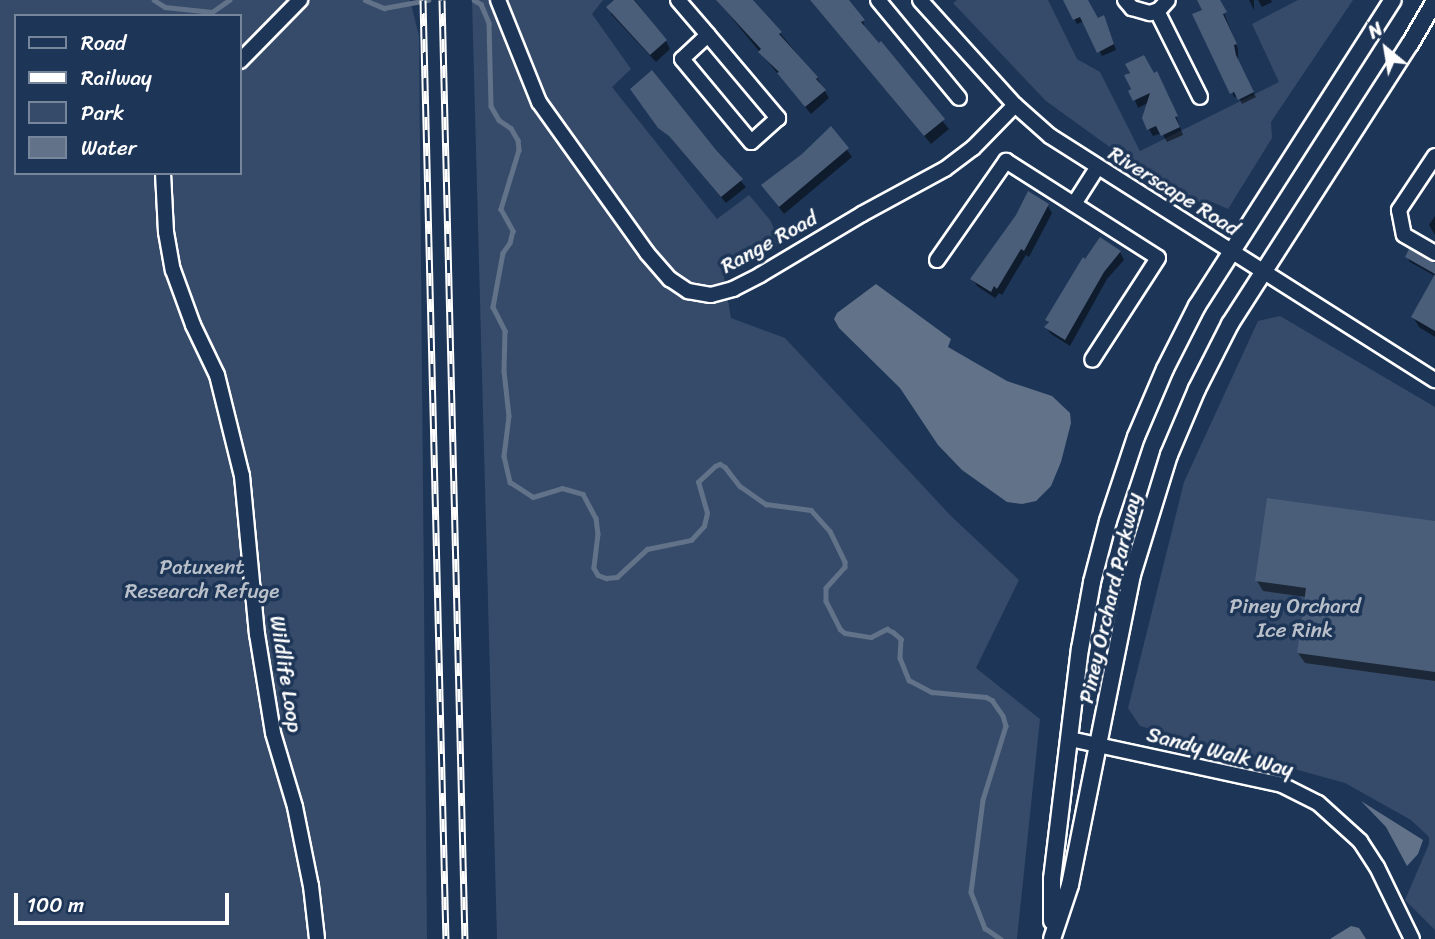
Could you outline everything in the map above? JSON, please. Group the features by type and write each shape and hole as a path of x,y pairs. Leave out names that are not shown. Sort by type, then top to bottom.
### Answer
{"street":[{"path":"242,59 300,0"},
{"name":"Range Road","path":"498,0 539,103 647,253 670,279 688,291 711,295 733,289 760,275 862,214 945,169 973,148 1015,105"},
{"path":"678,0 708,35 778,118 751,142 682,59 708,35"},
{"path":"878,0 958,98"},
{"name":"Riverscape Road","path":"920,0 1015,105 1050,136 1435,380"},
{"path":"1125,0 1140,13 1157,11 1168,0"},
{"name":"Piney Orchard Parkway","path":"1052,939 1052,879 1080,649 1092,582 1136,437 1165,369 1230,252 1393,0"},
{"name":"Piney Orchard Parkway","path":"1052,939 1070,885 1129,589 1156,491 1197,389 1230,324 1262,271 1410,44 1435,1"},
{"path":"1157,11 1200,97"},
{"path":"1435,156 1399,210 1404,234 1435,253"},
{"path":"937,260 1006,161 1074,204 1158,258 1093,360"},
{"path":"1074,204 1097,168"},
{"name":"Wildlife Loop","path":"163,175 166,232 173,270 193,325 217,375 242,476 257,634 273,733 295,807 311,886 317,939"},
{"name":"Sandy Walk Way","path":"1070,739 1282,785 1318,803 1360,841 1377,867 1412,939"}],"green space":[{"name":"Patuxent Research Refuge","path":"0,0 410,0 419,36 427,939 0,939"},
{"path":"472,0 603,0 592,14 631,69 612,87 717,219 749,195 770,220 781,244 723,271 731,318 785,338 951,516 1019,580 976,668 1040,719 1017,939 497,939"},
{"path":"957,0 1048,0 1077,59 1100,72 1140,151 1279,82 1252,24 1298,0 1353,0 1271,122 1272,138 1228,209 1212,202 1202,205 1111,148 1046,101 953,3"},
{"name":"Piney Orchard Ice Rink","path":"1280,316 1435,407 1435,930 1405,900 1429,844 1429,837 1411,820 1345,783 1140,726 1128,708 1184,482 1258,321"}],"water":[{"path":"876,284 951,339 948,347 1007,381 1052,396 1070,413 1071,423 1061,462 1051,486 1036,501 1022,504 1007,502 962,470 938,445 900,388 839,328 834,319 837,313"},
{"path":"1361,801 1423,840 1418,854 1407,866 1386,827"},
{"path":"1351,926 1359,928 1366,939 1330,939"}],"building":[{"path":"614,0 634,0 667,40 650,55 606,7"},
{"path":"716,0 753,0 782,32 779,34 818,77 816,79 826,90 805,107 777,73 779,72 758,52 761,49"},
{"path":"810,0 849,0 865,20 861,22 879,43 881,41 945,119 924,136"},
{"path":"1063,0 1088,0 1098,18 1104,15 1114,44 1097,53 1080,17 1073,20"},
{"path":"1197,0 1220,0 1227,12 1223,14 1237,44 1234,45 1236,55 1254,92 1238,100 1234,92 1230,94 1192,14 1202,10"},
{"path":"1144,55 1154,73 1157,71 1178,116 1175,117 1180,127 1161,136 1156,126 1147,130 1142,118 1150,93 1133,101 1124,75 1130,73 1125,64"},
{"path":"652,70 716,150 743,179 721,197 669,136 658,128 630,89"},
{"path":"831,126 849,148 779,207 761,185 802,154"},
{"path":"1028,191 1049,204 1024,251 1021,249 997,289 994,286 991,292 970,279 1016,215"},
{"path":"1100,237 1121,251 1104,272 1065,340 1044,327 1049,322 1045,320 1083,257 1085,259"},
{"path":"1409,249 1435,263 1435,274 1405,257"},
{"path":"1435,274 1435,331 1411,317"},
{"path":"1267,498 1435,521 1435,672 1297,653 1306,588 1255,581"}],"waterway":[{"path":"154,0 165,7 212,12 229,0"},
{"path":"365,0 384,8 428,0"},
{"path":"474,0 481,4 489,23 491,106 499,120 511,128 518,140 519,150 501,209 513,231 510,243 503,253 493,307 505,331 504,371 509,416 504,456 510,482 533,497 562,488 583,494 596,518 598,534 594,568 598,575 606,578 617,577 647,549 691,540 704,526 707,513 698,482 720,464 740,486 766,504 811,510 830,531 845,562 845,567 826,588 826,601 840,629 845,633 871,637 887,629 893,632 901,639 900,658 909,680 932,692 986,697 992,700 1003,716 1006,726 983,800 971,892 985,928 1001,939"}],"railway":[{"path":"423,0 446,939"},
{"path":"442,0 465,939"}]}
